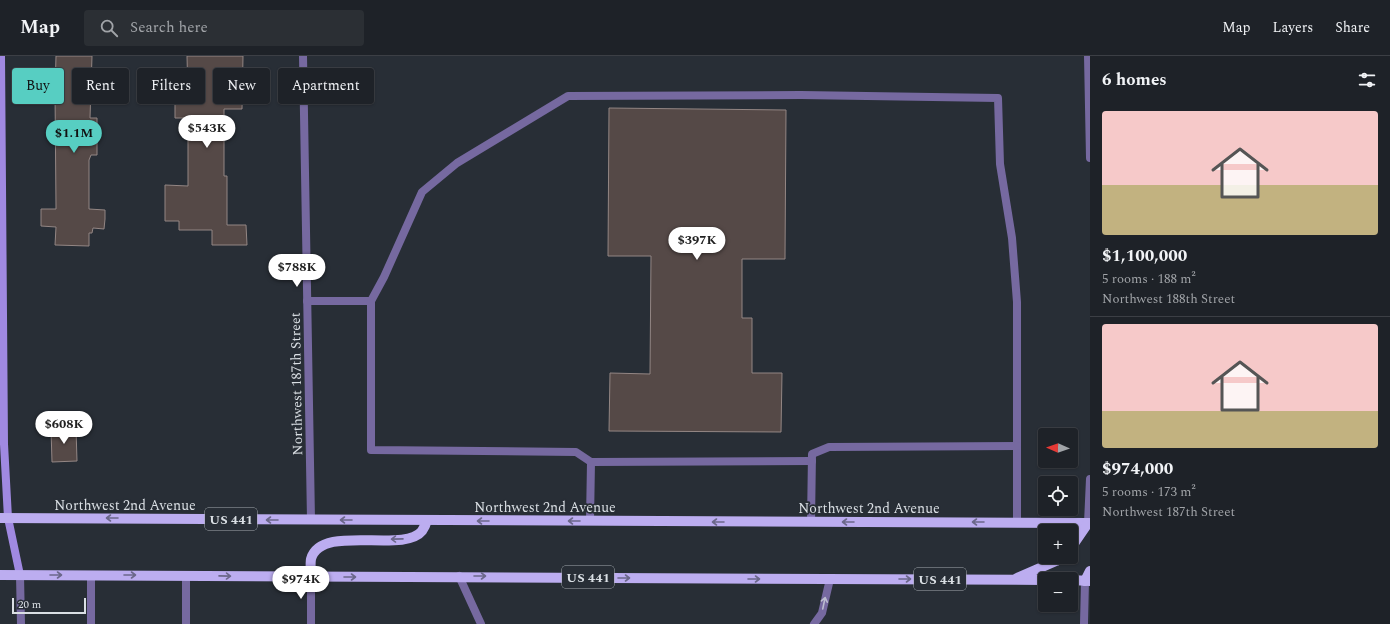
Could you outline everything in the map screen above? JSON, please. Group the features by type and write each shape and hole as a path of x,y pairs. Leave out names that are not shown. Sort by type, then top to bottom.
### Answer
{"main road":[{"name":"Northwest 2nd Avenue","path":"4,518 1089,523"},
{"path":"311,577 311,558 318,549 333,541 407,539 422,532 427,520"},
{"path":"1078,538 1089,523"},
{"path":"1014,580 1049,564"},
{"path":"1078,580 1088,581 1090,571"},
{"name":"US 441","path":"0,575 311,577 459,576 1038,580"}],"street":[{"path":"1,56 1,320 4,518 20,575 21,624"},
{"name":"Northwest 187th Street","path":"303,56 311,520"},
{"path":"1088,56 1090,158"},
{"path":"812,462 591,462 576,452 370,450 371,301 384,277 422,192 457,163 568,96 801,94 998,98 1000,164 1012,238 1018,302 1017,522"},
{"path":"308,301 371,301"},
{"path":"811,522 812,454 829,447 1017,446"},
{"path":"590,521 591,462"},
{"path":"1089,523 1090,479"},
{"path":"91,575 92,624"},
{"path":"186,575 186,624"},
{"path":"459,576 481,624"},
{"path":"311,577 311,624"},
{"path":"814,624 822,613 830,579"},
{"path":"1084,624 1088,581"}],"building":[{"path":"56,56 92,56 92,68 72,68 72,104 90,104 90,118 97,118 97,155 91,155 89,160 89,209 105,210 105,219 104,229 93,228 92,233 89,233 89,246 55,245 56,227 41,226 41,209 56,209 55,104 64,104 64,68 56,68"},
{"path":"187,56 243,56 243,68 213,68 213,104 242,104 242,109 224,109 224,176 227,176 227,225 246,225 247,245 212,245 212,230 179,230 179,221 165,221 165,185 188,186 188,118 175,118 175,104 205,104 205,68 187,68"},
{"path":"609,108 786,110 785,259 742,259 742,318 752,318 752,373 782,373 781,432 609,431 610,373 650,374 651,256 608,256"},
{"path":"51,429 76,429 77,461 52,462"}]}
